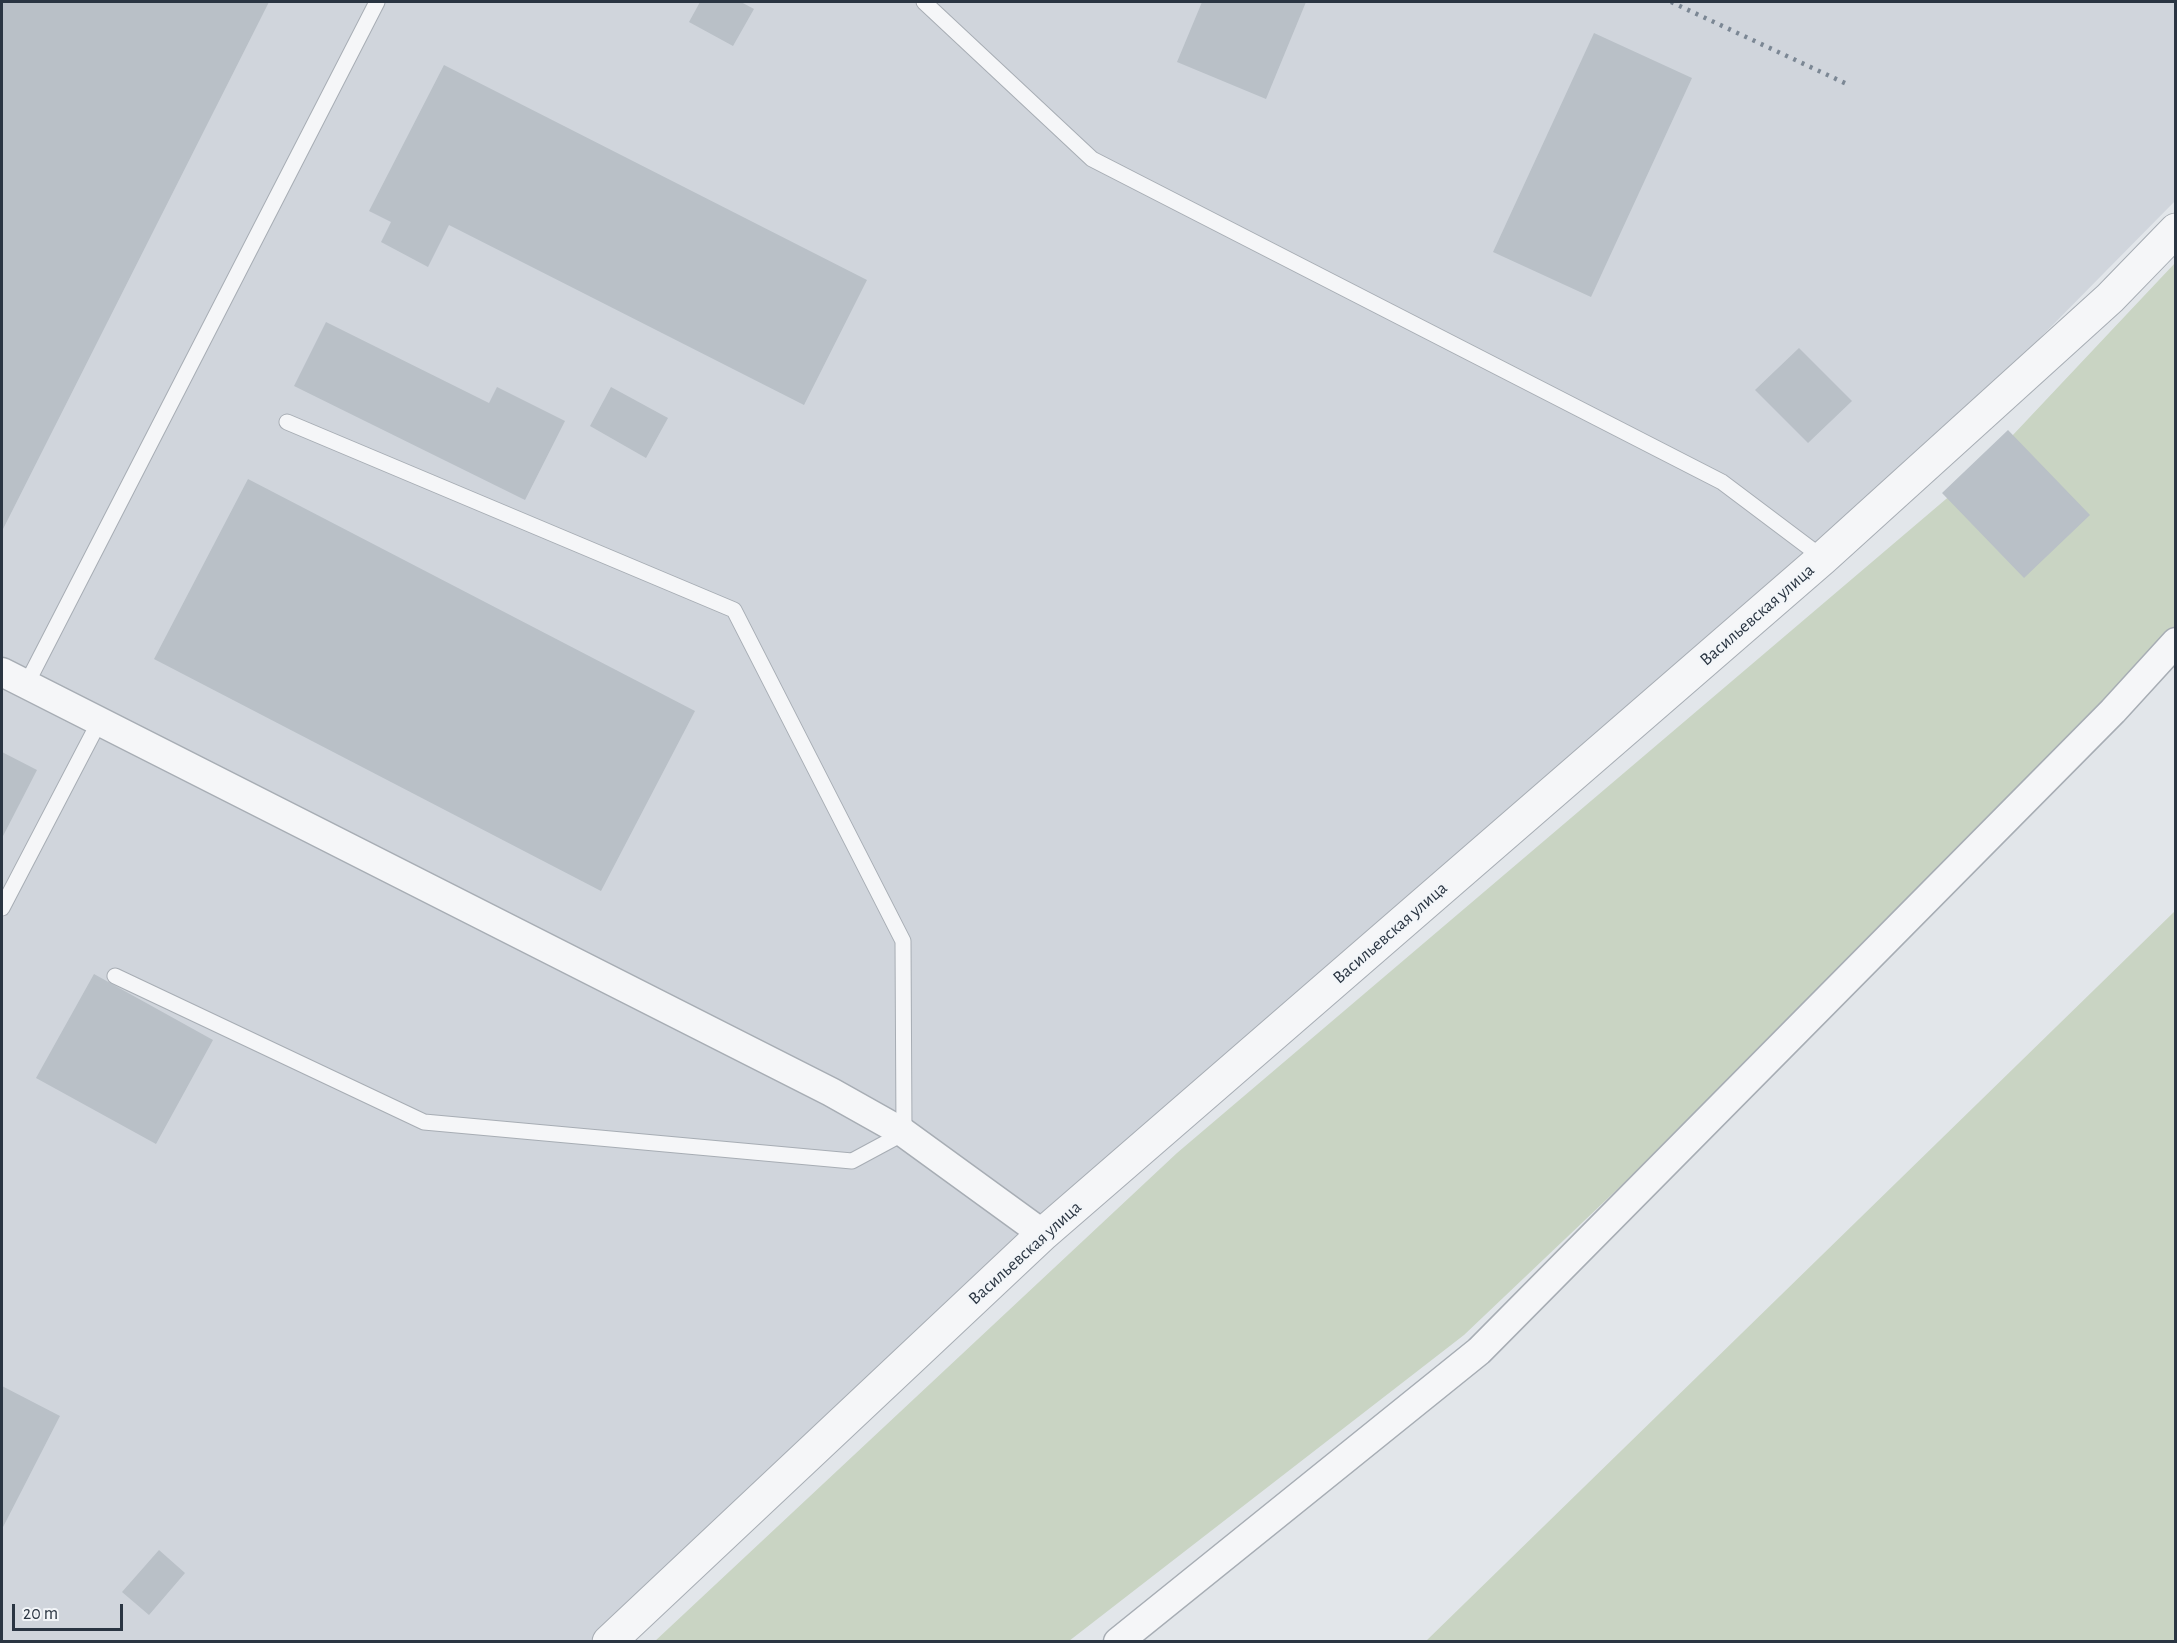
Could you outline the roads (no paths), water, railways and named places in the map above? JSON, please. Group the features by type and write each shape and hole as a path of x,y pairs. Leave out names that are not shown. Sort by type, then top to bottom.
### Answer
{"street":[{"name":"Васильевская улица","path":"609,1641 1043,1234 1823,558 2110,298 2175,230"},
{"path":"1118,1641 1479,1351 2097,728 2175,642"},
{"path":"14,678 831,1092 904,1133 1043,1234"}],"lane":[{"path":"14,678 377,2"},
{"path":"924,2 1092,159 1722,482 1823,558"},
{"path":"115,976 424,1122 852,1161 904,1133 903,941 734,610 287,422"},
{"path":"2,908 99,722"}],"railway":[{"path":"1671,2 1849,85"}]}
